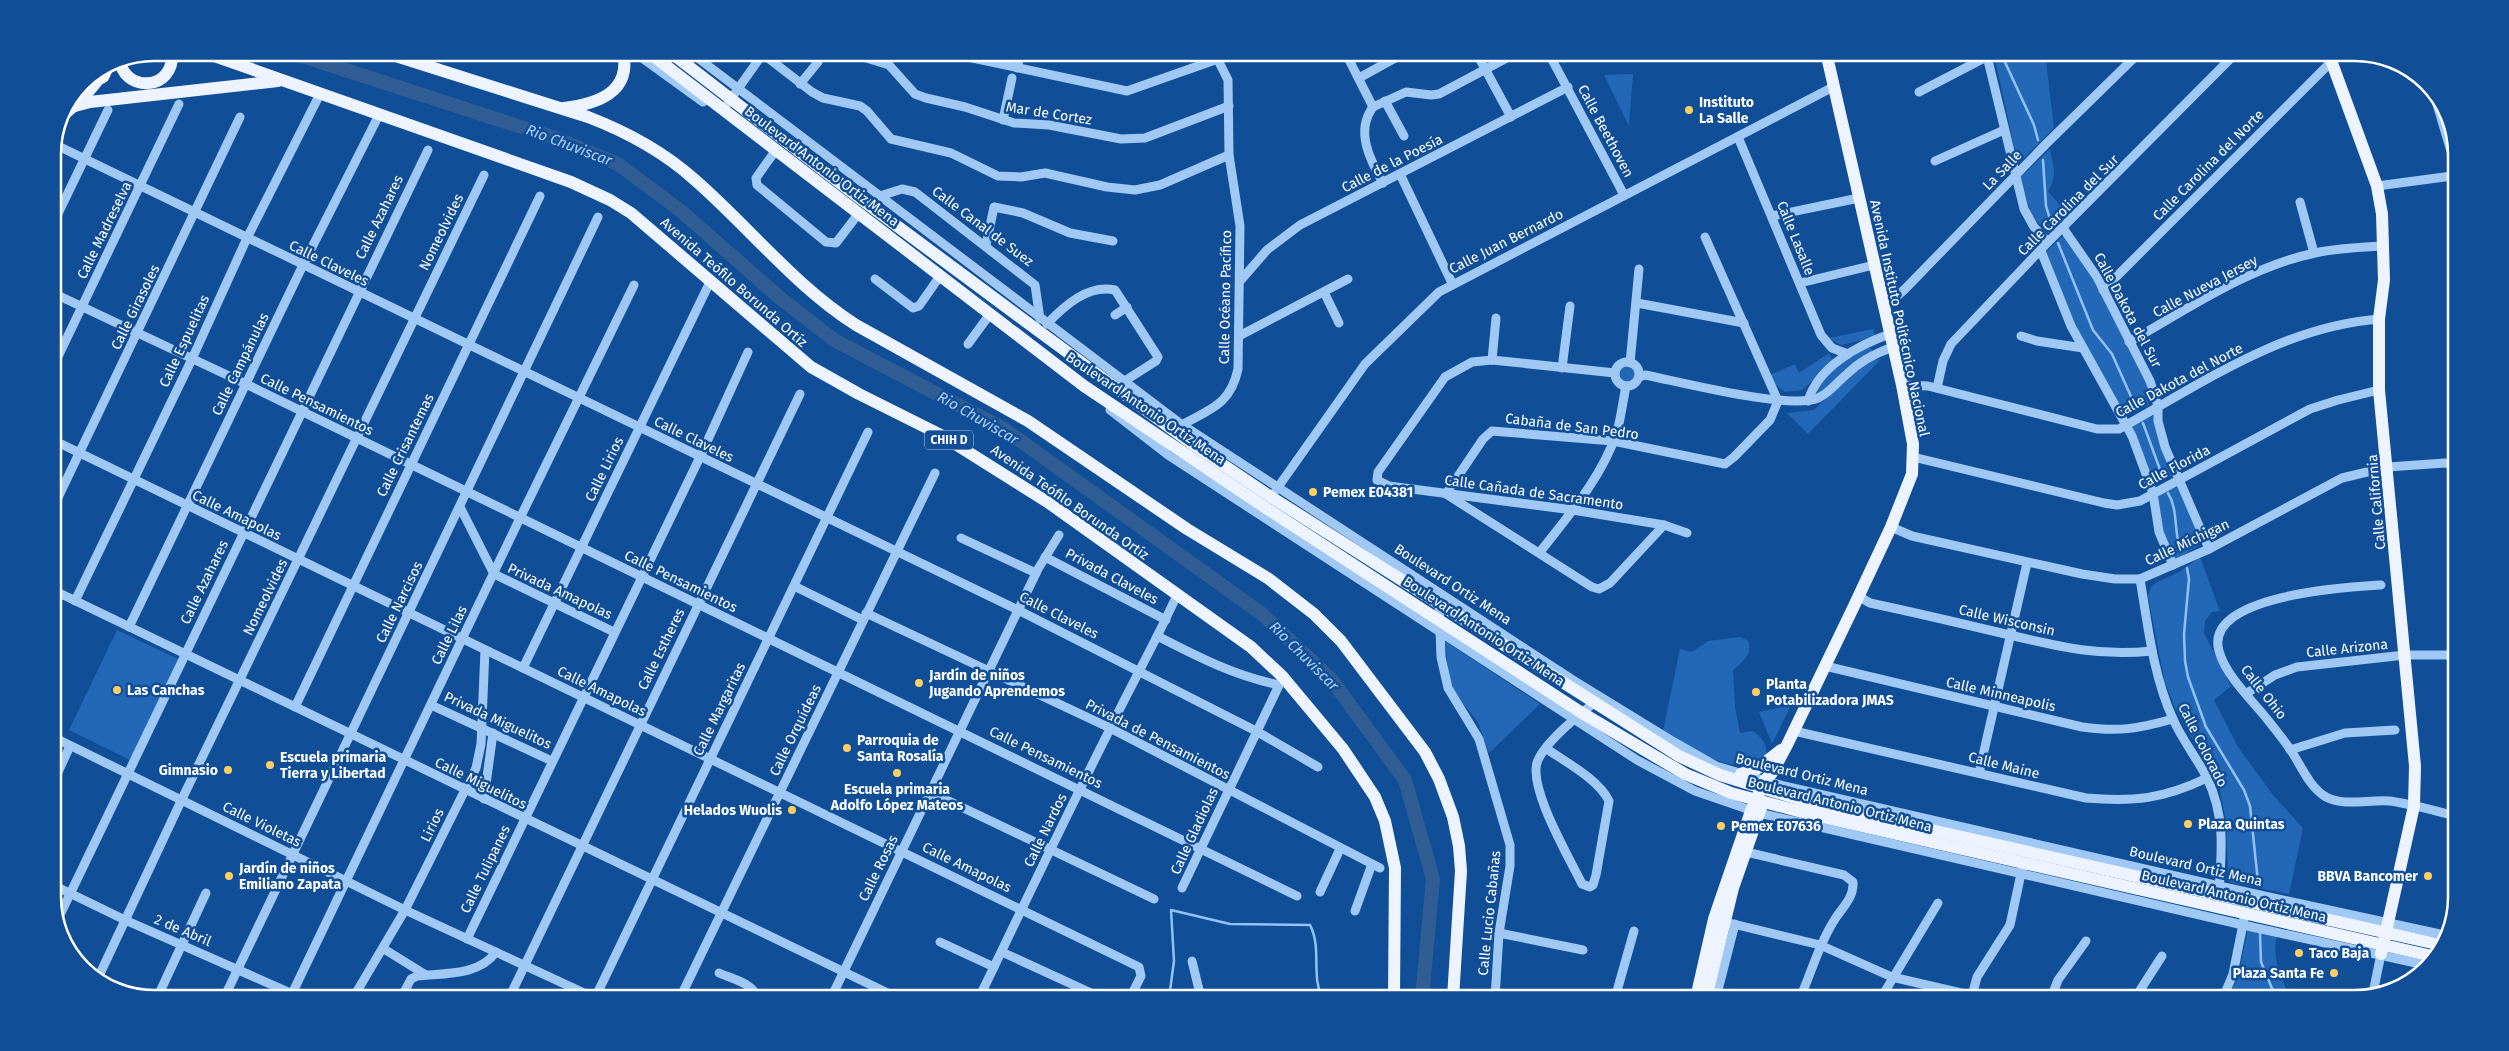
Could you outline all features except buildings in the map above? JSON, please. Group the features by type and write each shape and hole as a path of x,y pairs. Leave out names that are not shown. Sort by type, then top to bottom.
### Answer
{"main road":[{"path":"123,67 125,73 134,80 145,84 156,83 164,77 171,66 171,61"},
{"name":"CHIH D","path":"228,61 283,81"},
{"path":"411,61 612,126 650,147 694,180 804,287 833,310 1028,420 1186,529 1269,579 1314,614 1341,641 1425,752 1440,779 1453,817 1459,846 1461,871 1454,990"},
{"path":"560,109 593,103 616,87 624,74 625,61"},
{"name":"Boulevard Antonio Ortiz Mena","path":"660,61 1157,440 1272,497 1679,756 1763,794 2219,890 2384,938 2428,954"},
{"name":"Boulevard Antonio Ortiz Mena","path":"684,61 735,93 858,197 1177,427 1438,624 1578,716 1684,774 1763,794 2022,868 2244,920 2434,944"},
{"name":"Avenida Instituto Politécnico Nacional","path":"1708,990 1724,921 1763,794 1891,527 1907,491 1913,457 1902,386 1828,61"},
{"name":"Calle California","path":"2331,61 2377,186 2382,214 2384,246 2384,280 2379,319 2380,390 2415,766 2414,806 2384,938"},
{"path":"75,106 90,102 283,81"},
{"name":"Avenida Teófilo Borunda Ortíz","path":"283,81 571,182 610,200 658,235 710,282 811,367 859,394 941,435 992,465 1049,503 1250,648 1343,749 1374,798 1385,821 1395,868 1394,990"},
{"path":"76,104 87,89"},
{"path":"1741,774 1758,768 1787,745"},
{"name":"Avenida Instituto Politécnico Nacional","path":"1699,990 1724,921 1763,794"}],"street":[{"path":"647,61 711,107 723,110 757,61"},
{"name":"Boulevard Antonio Ortiz Mena","path":"700,61 735,93 880,196 1123,382 1177,427"},
{"path":"773,61 800,84 823,98 860,106 867,111 891,139 951,153 998,176 1021,177 1045,174 1107,187 1135,190 1160,185 1229,155"},
{"name":"Mar de Cortez","path":"876,61 889,65 915,94 1014,123 1049,124 1121,139 1137,140 1229,106"},
{"path":"985,61 1127,91 1203,61"},
{"path":"1017,68 1019,61"},
{"name":"Calle Océano Pacífico","path":"1157,440 1177,427 1216,407 1231,390 1238,369 1241,280 1240,226 1229,155 1228,80 1218,61"},
{"path":"1350,61 1373,107"},
{"path":"1358,78 1389,61"},
{"path":"1480,61 1511,117"},
{"path":"1383,183 1364,136 1365,124 1373,107 1406,92 1430,96 1439,94 1502,61"},
{"name":"Calle Beethoven","path":"1553,61 1624,195"},
{"path":"1919,92 1977,61"},
{"path":"1991,61 2015,177 2028,218 2048,242"},
{"name":"La Salle","path":"1882,301 1896,296 1904,290 2131,61"},
{"name":"Calle Carolina del Sur","path":"1937,388 1943,360 1951,344 2048,242 2228,61"},
{"name":"Calle Carolina del Norte","path":"2103,290 2326,61"},
{"path":"800,84 818,62"},
{"path":"1003,120 1012,78"},
{"name":"Calle de la Poesía","path":"1241,280 1267,250 1283,236 1568,87"},
{"name":"Calle Juan Bernardo","path":"1272,497 1365,364 1408,324 1429,300 1452,283 1833,87"},
{"name":"Calle Espuelitas","path":"74,601 192,359 247,238 320,94"},
{"path":"1385,101 1404,136"},
{"name":"Calle Madreselva","path":"61,351 179,104"},
{"path":"61,207 108,110"},
{"name":"Calle Campánulas","path":"129,627 303,265 379,115"},
{"name":"Calle Girasoles","path":"61,491 138,334 240,117"},
{"path":"2440,117 2448,147"},
{"path":"1935,161 2004,130"},
{"name":"Calle Lasalle","path":"1738,137 1821,335 1832,348 1848,354"},
{"name":"Calle Claveles","path":"61,148 758,484 896,553 1018,610 1256,731 1318,767"},
{"name":"Calle Azahares","path":"62,910 358,292 428,150"},
{"path":"776,150 756,178 757,185 826,242 836,243 859,214"},
{"path":"1400,174 1452,283"},
{"name":"Nomeolvides","path":"101,973 484,175"},
{"path":"2377,186 2448,175"},
{"name":"Calle Canal de Suez","path":"880,196 902,190 916,192 986,246 1036,285 1043,322"},
{"name":"Calle Crisantemas","path":"295,707 540,196"},
{"path":"1772,216 1859,198"},
{"path":"2300,202 2314,253"},
{"path":"986,246 994,207 1023,213 1070,233 1113,241"},
{"name":"Calle Narcisos","path":"228,990 598,217"},
{"name":"Calle Dakota del Sur","path":"2063,228 2086,259 2150,380 2158,406 2161,434 2178,480 2208,549"},
{"path":"1705,237 1778,401"},
{"name":"Calle Nueva Jersey","path":"2129,342 2242,279 2277,264 2314,253 2350,247 2384,246"},
{"path":"2041,251 2082,348 2126,425 2153,493 2159,532 2172,565"},
{"path":"1800,283 1874,265"},
{"path":"1630,362 1639,269"},
{"path":"875,279 913,308 919,306 940,276"},
{"path":"1239,336 1348,279"},
{"name":"Calle Lirios","path":"523,668 710,282"},
{"name":"Calle Lilas","path":"294,990 634,285"},
{"path":"1043,322 1068,304 1090,292 1100,289 1114,290 1127,307 1158,357 1156,361 1123,382"},
{"path":"1324,292 1339,323"},
{"name":"Calle Pensamientos","path":"61,297 246,384 1297,896"},
{"path":"1637,303 1744,323"},
{"path":"1562,368 1570,306"},
{"path":"1115,315 1127,307"},
{"path":"968,344 990,314"},
{"path":"1496,318 1492,360 1616,373"},
{"name":"Calle Dakota del Norte","path":"1902,386 1937,388 2097,429 2119,428 2283,340 2324,327 2379,319"},
{"path":"2021,336 2037,341 2082,348"},
{"path":"1630,362 1618,366 1616,373 1619,383 1626,386 1635,383 1639,377 1645,375 1778,401 1808,401 1829,392 1843,377 1891,341"},
{"path":"1808,401 1818,381 1848,354 1868,343 1891,341"},
{"name":"Calle Tulipanes","path":"467,939 700,457 748,352"},
{"name":"Calle Cañada de Sacramento","path":"1492,360 1472,362 1445,377 1378,472 1377,480 1389,486 1573,510 1664,525 1686,533"},
{"path":"1630,362 1636,366 1639,377"},
{"path":"1833,366 1843,377"},
{"path":"1540,552 1573,510 1604,463 1617,430 1626,386"},
{"name":"Calle Florida","path":"1913,457 2110,504 2127,504 2140,501 2310,410 2338,400 2380,390"},
{"name":"Calle Estheres","path":"513,990 800,394"},
{"name":"Cabaña de San Pedro","path":"1446,494 1483,439 1492,431 1613,441 1724,464 1734,457 1770,420 1778,401"},
{"name":"Calle Margaritas","path":"599,990 868,432"},
{"path":"1157,440 1302,544 1438,624"},
{"name":"Calle Amapolas","path":"61,444 1139,966 1141,976 1134,990"},
{"name":"Calle Míchigan","path":"1891,527 1912,536 2027,562 2115,579 2140,578 2208,549 2322,487 2357,473 2388,467 2448,463"},
{"name":"Calle Orquídeas","path":"684,990 935,473"},
{"path":"1446,494 1598,589 1610,583 1664,525"},
{"name":"Boulevard Ortiz Mena","path":"1272,497 1706,761 1741,774 1763,794"},
{"path":"460,507 494,574"},
{"name":"Calle Rosas","path":"834,990 1018,610 1045,557 1059,535"},
{"path":"961,538 1036,574"},
{"name":"Privada Claveles","path":"1045,557 1166,620"},
{"path":"1979,773 2027,562"},
{"name":"Privada Amapolas","path":"494,574 614,632"},
{"name":"Calle Colorado","path":"2140,578 2160,686 2173,719 2207,778 2217,802 2222,827 2223,855 2219,890"},
{"name":"Calle Ohio","path":"2381,585 2316,590 2275,599 2228,619 2221,628 2218,640 2219,652 2231,672 2290,750 2309,781 2324,796 2340,801 2390,801 2448,814"},
{"path":"794,586 864,617"},
{"name":"Calle Miguelitos","path":"61,594 881,990"},
{"name":"Calle Nardos","path":"983,990 1050,849 1158,637 1177,595"},
{"name":"Calle Wisconsin","path":"1858,596 1870,603 2097,653 2152,651"},
{"name":"Calle Lucio Cabañas","path":"1439,605 1438,624 1448,688 1479,739 1510,845 1510,866 1499,932 1495,990"},
{"name":"Privada de Pensamientos","path":"864,617 989,670 1110,728 1376,866 1355,911"},
{"path":"1158,637 1227,671 1255,680 1281,681"},
{"name":"Lirios","path":"358,990 384,949 405,910 479,757 485,650"},
{"name":"Calle Arizona","path":"2247,693 2275,675 2297,667 2405,655 2448,655"},
{"name":"Calle Minneapolis","path":"1824,666 2082,727 2110,731 2135,729 2173,719"},
{"name":"Calle Gladiolas","path":"1182,888 1281,681"},
{"path":"1547,748 1592,782 1605,794 1609,801 1596,875 1593,885 1590,887 1582,884 1540,796 1536,766 1547,748 1578,716 1594,703"},
{"name":"Privada Miguelitos","path":"431,705 552,761"},
{"path":"2290,750 2345,733 2395,730"},
{"name":"Calle Maine","path":"1794,731 2086,798 2114,800 2147,798 2178,791 2207,778"},
{"path":"484,799 493,733"},
{"name":"Calle Violetas","path":"61,741 405,910 578,990"},
{"path":"61,766 70,746"},
{"path":"930,792 1154,899"},
{"path":"1320,892 1340,849"},
{"path":"1746,852 1850,877 1853,882 1852,896 1820,945 1803,990"},
{"path":"1974,990 1977,977 2010,925 2022,868"},
{"name":"2 de Abril","path":"61,889 125,920 238,969 279,990"},
{"path":"161,990 206,893"},
{"path":"1886,990 1938,903"},
{"path":"2226,990 2233,974 2244,920"},
{"path":"1717,990 1724,921 1820,945 1892,977 1947,990"},
{"path":"1617,990 1634,931"},
{"path":"1499,932 1582,950"},
{"name":"Boulevard Antonio Ortiz Mena","path":"2384,938 2439,936"},
{"path":"2374,988 2384,938 2422,962"},
{"path":"2054,990 2058,980 2086,941"},
{"path":"940,942 994,967"},
{"path":"384,949 426,975"},
{"path":"405,990 411,979 426,975 479,968 491,959 496,952"},
{"path":"1002,952 1085,990"},
{"path":"2140,990 2162,956"},
{"path":"1192,961 1200,990"},
{"path":"719,972 753,990"}],"shaded area":[{"path":"1995,61 2046,61 2054,128 2018,164"},
{"path":"1633,74 1629,126 1604,75"},
{"path":"2050,149 2054,176 2048,191 2067,214 2049,234 2031,215 2021,177"},
{"path":"2064,235 2081,253 2146,380 2149,405 2128,415 2120,410 2065,308 2046,252"},
{"path":"1873,329 1875,337 1841,345 1829,338"},
{"path":"1866,347 1872,349 1871,353 1848,366 1818,397 1815,394 1824,379 1836,366"},
{"path":"1829,353 1833,362 1802,390 1785,392 1777,386 1770,375 1795,364 1799,373"},
{"path":"1881,359 1808,434 1787,413 1814,410 1862,363"},
{"path":"1628,366 1636,374 1628,382 1620,374"},
{"path":"2153,416 2173,475 2155,485 2150,479 2132,425"},
{"path":"2177,486 2199,536 2199,545 2174,561 2164,536 2158,495"},
{"path":"2200,557 2220,611 2212,612 2205,621 2204,633 2231,686 2214,700 2238,747 2273,795 2303,828 2289,894 2226,880 2228,874 2226,821 2219,785 2176,710 2165,683 2148,596 2151,587 2157,582 2179,572"},
{"path":"117,630 178,659 130,760 69,730"},
{"path":"1740,637 1748,641 1749,650 1746,658 1733,670 1735,707 1740,733 1753,731 1759,736 1764,742 1766,756 1753,763 1739,765 1713,759 1663,731 1680,649 1692,652 1708,641"},
{"path":"1445,641 1540,704 1489,753 1478,722 1450,687"},
{"path":"1791,705 1772,744 1759,712"},
{"path":"2248,929 2277,936 2276,960 2287,990 2232,990 2238,977"}],"waterway":[{"name":"Rio Chuviscar","path":"318,61 555,138 618,164 681,211 780,298 834,340 1004,429 1262,614 1331,679 1405,780 1433,879 1423,990"},
{"path":"2004,61 2034,125 2038,140"},
{"path":"2043,160 2046,206 2050,219"},
{"path":"2058,243 2093,330 2112,354 2133,401"},
{"path":"2143,423 2162,475"},
{"path":"2168,493 2174,507 2177,536 2181,551"},
{"path":"2187,568 2189,579 2184,634 2185,661 2188,677 2206,727 2244,790 2250,806 2258,882"},
{"path":"1170,990 1174,961 1171,910 1230,924 1310,925 1314,934 1319,990"},
{"path":"2260,934 2261,962 2273,990"}],"place":[{"name":"Instituto La Salle","path":"1689,110"},
{"name":"Pemex E04381","path":"1313,492"},
{"name":"Jardín de niños Jugando Aprendemos","path":"919,683"},
{"name":"Las Canchas","path":"117,690"},
{"name":"Planta Potabilizadora JMAS","path":"1756,692"},
{"name":"Parroquia de Santa Rosalía","path":"847,748"},
{"name":"Escuela primaria Tierra y Libertad","path":"270,765"},
{"name":"Gimnasio","path":"228,770"},
{"name":"Escuela primaria Adolfo López Mateos","path":"897,773"},
{"name":"Helados Wuolis","path":"792,810"},
{"name":"Plaza Quintas","path":"2188,824"},
{"name":"Pemex E07636","path":"1721,826"},
{"name":"Jardín de niños Emiliano Zapata","path":"229,876"},
{"name":"BBVA Bancomer","path":"2428,876"},
{"name":"Taco Baja","path":"2299,953"},
{"name":"Plaza Santa Fe","path":"2334,973"}]}
